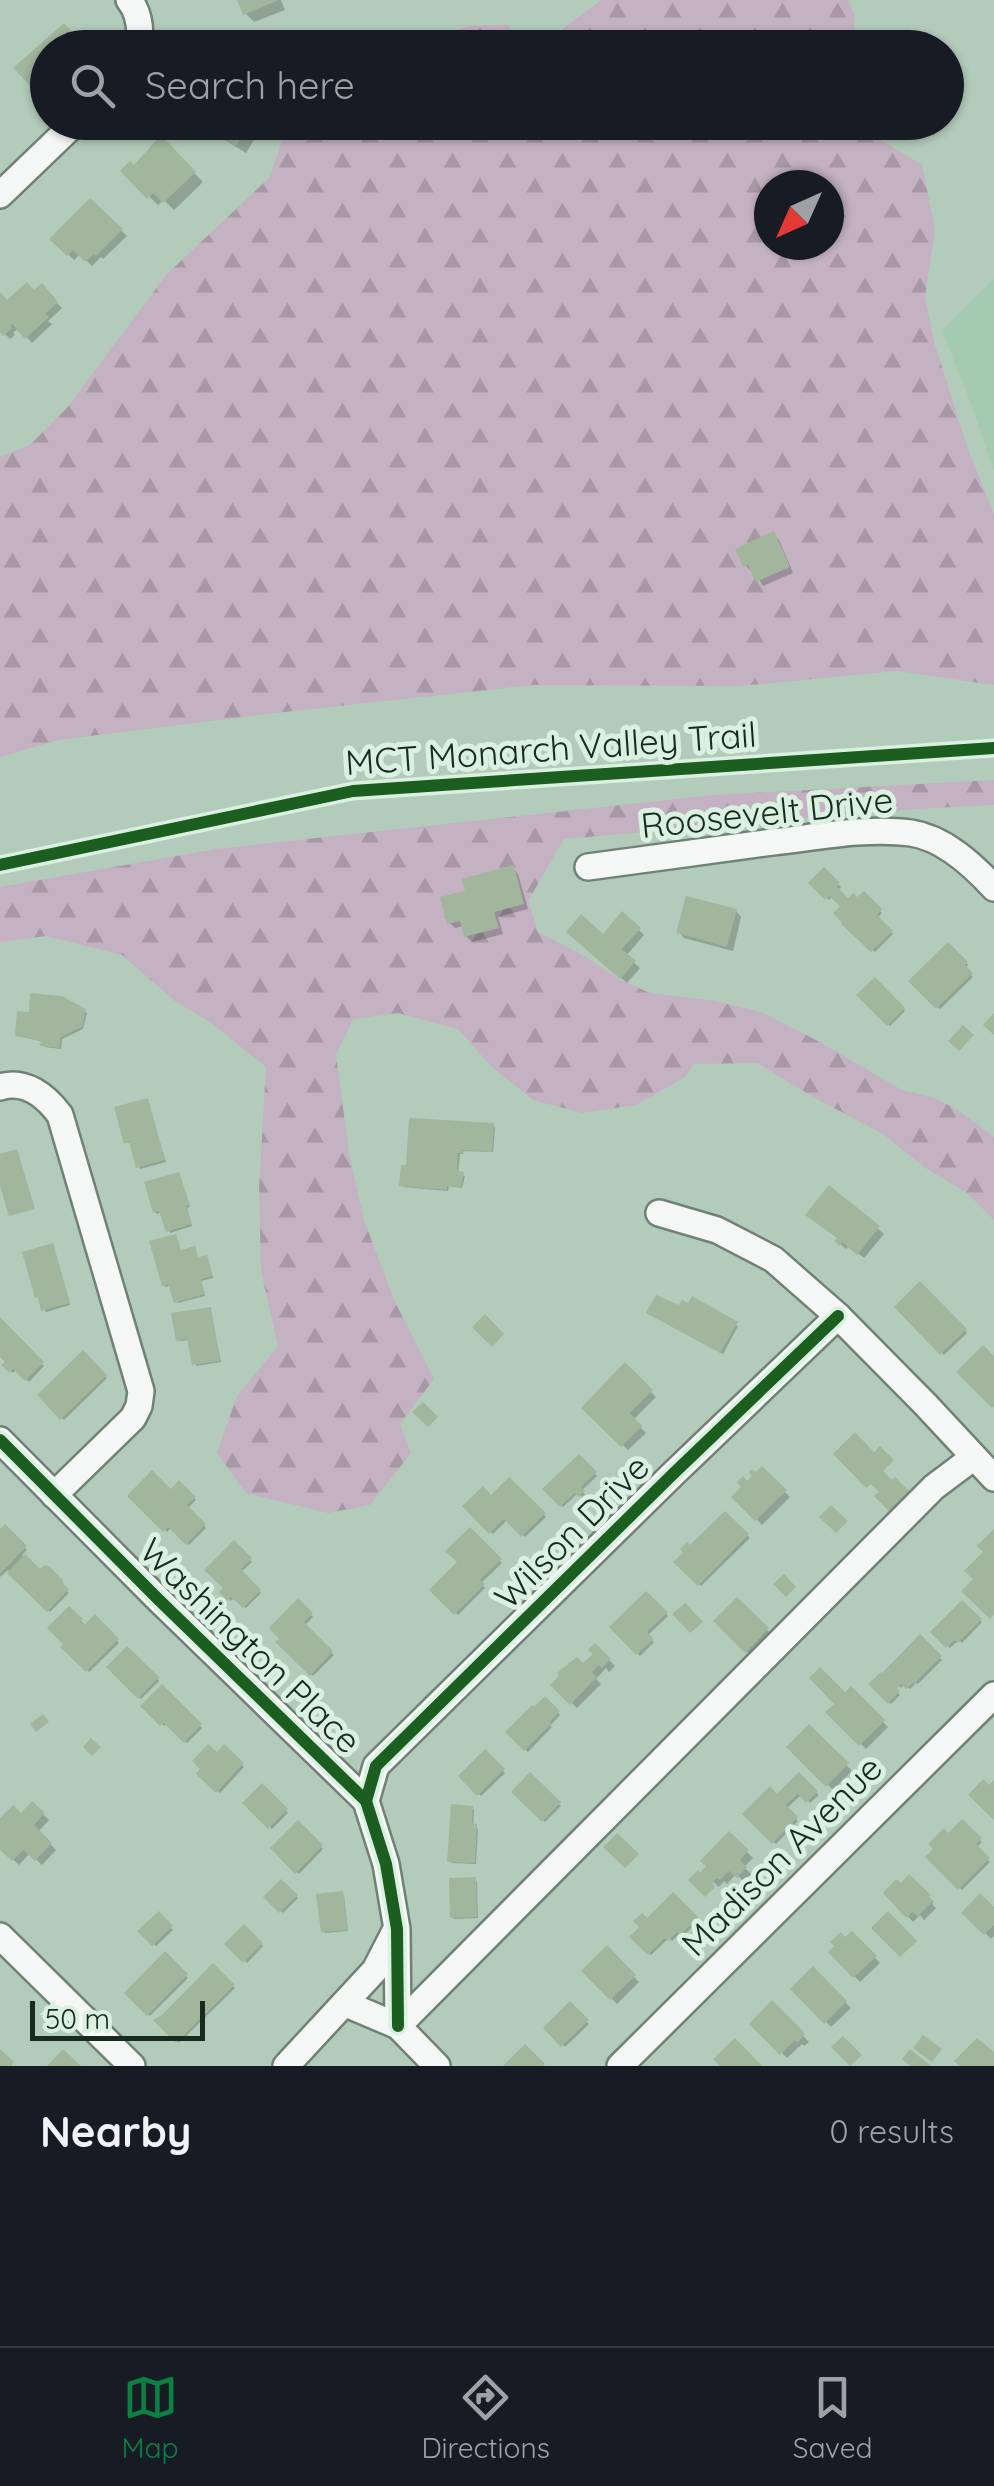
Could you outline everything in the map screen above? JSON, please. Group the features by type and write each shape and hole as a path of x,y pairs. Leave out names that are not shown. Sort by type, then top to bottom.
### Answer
{"street":[{"path":"129,0 140,30"},
{"path":"0,196 58,140"},
{"name":"Roosevelt Drive","path":"588,866 812,837 873,832 914,834 954,851 994,888"},
{"path":"0,1087 9,1084 29,1088 44,1096 60,1115 141,1391 133,1418 54,1495"},
{"path":"659,1213 717,1230 774,1259 838,1316 994,1478"},
{"name":"Wilson Drive","path":"366,1801 376,1766 838,1316"},
{"name":"Washington Place","path":"0,1440 366,1801 386,1864 396,1929 398,2026"},
{"path":"398,2026 934,1487 974,1457"},
{"name":"Madison Avenue","path":"620,2066 994,1695"},
{"path":"286,2066 376,1970 396,1929"},
{"path":"0,1936 132,2066"},
{"path":"346,2004 398,2026 438,2066"}],"shaded area":[{"path":"994,279 994,471 942,330"}],"green space":[{"path":"601,0 848,0 855,30 561,30"},
{"path":"509,25 509,30 456,30"},
{"path":"282,140 881,140 922,165 935,229 925,297 934,342 968,449 994,514 994,685 897,671 740,686 532,685 58,740 0,757 0,457 30,445 66,409 167,274 270,177"},
{"path":"994,780 994,805 564,839 528,901 538,932 620,980 650,993 715,1001 761,1012 902,1090 935,1098 956,1109 994,1137 994,1220 967,1193 924,1167 883,1134 757,1063 694,1064 685,1077 636,1105 582,1113 533,1100 491,1066 458,1029 398,1013 353,1019 336,1055 349,1153 364,1220 395,1302 434,1379 400,1424 411,1453 370,1505 328,1513 246,1493 217,1453 237,1396 278,1346 261,1271 259,1189 266,1067 210,1022 176,1002 122,955 46,936 0,942 0,887 216,849 713,795"}],"building":[{"path":"237,0 279,0 243,15"},
{"path":"30,53 30,86 13,68"},
{"path":"156,140 166,140 196,172 163,203 153,193 147,199 120,171 130,161 134,165"},
{"path":"90,198 123,229 85,262 73,250 67,256 49,239"},
{"path":"27,282 34,290 42,283 58,302 45,314 49,317 25,339 12,324 3,336 0,292 7,300"},
{"path":"774,531 790,567 756,582 735,549"},
{"path":"514,865 524,904 494,912 499,928 464,937 460,921 447,924 440,897 465,891 462,879"},
{"path":"824,867 848,898 864,891 882,909 877,915 893,931 871,952 833,913 840,906 829,896 825,900 808,883"},
{"path":"686,896 737,909 727,947 676,933"},
{"path":"622,911 641,928 622,949 636,961 620,979 566,932 581,914 603,934"},
{"path":"948,942 968,962 965,965 973,973 936,1009 908,981"},
{"path":"875,977 905,1008 887,1026 856,995"},
{"path":"30,993 62,996 86,1009 82,1027 61,1037 59,1048 40,1046 41,1041 15,1036 17,1011 29,1012"},
{"path":"994,1013 994,1035 983,1025"},
{"path":"963,1025 974,1035 959,1051 948,1041"},
{"path":"148,1098 165,1160 136,1168 129,1142 124,1144 114,1107"},
{"path":"409,1118 494,1123 492,1152 458,1153 457,1171 464,1172 461,1187 447,1186 447,1190 399,1186 401,1165 406,1165"},
{"path":"17,1149 35,1209 9,1216 0,1186 0,1154"},
{"path":"179,1172 192,1224 166,1232 159,1211 153,1213 144,1182"},
{"path":"829,1185 880,1226 857,1255 842,1242 839,1246 834,1241 837,1238 805,1215"},
{"path":"176,1234 181,1250 195,1246 198,1257 207,1255 213,1276 201,1279 205,1294 174,1303 168,1284 162,1286 149,1241"},
{"path":"53,1243 70,1303 41,1311 22,1252"},
{"path":"920,1281 967,1329 940,1355 894,1307"},
{"path":"656,1295 679,1305 682,1300 688,1303 692,1296 738,1322 720,1353 646,1313"},
{"path":"211,1307 220,1361 192,1365 187,1339 176,1341 171,1313"},
{"path":"485,1314 504,1334 492,1347 472,1327"},
{"path":"0,1317 44,1362 25,1381 13,1369 10,1373 1,1365 5,1362 0,1357"},
{"path":"983,1345 994,1356 992,1408 956,1372"},
{"path":"83,1350 107,1375 60,1420 37,1395"},
{"path":"625,1362 653,1390 630,1413 642,1426 621,1447 581,1408"},
{"path":"423,1402 438,1417 428,1427 412,1412"},
{"path":"855,1432 874,1452 880,1446 894,1460 883,1471 913,1495 893,1515 874,1496 879,1492 871,1484 866,1488 833,1454"},
{"path":"579,1454 597,1472 581,1487 585,1491 579,1497 575,1493 560,1507 542,1489"},
{"path":"762,1466 787,1490 755,1521 731,1497 741,1487 737,1482 743,1476 747,1481 752,1469 756,1472"},
{"path":"152,1470 171,1489 179,1480 196,1497 187,1505 206,1524 186,1545 168,1527 163,1532 127,1496"},
{"path":"509,1477 546,1513 521,1537 504,1519 489,1534 462,1506 483,1486 491,1495"},
{"path":"831,1505 848,1521 836,1533 819,1517"},
{"path":"725,1511 749,1534 698,1586 673,1562 683,1553 680,1549 687,1542 690,1545"},
{"path":"5,1524 27,1546 0,1574 0,1529"},
{"path":"470,1527 502,1559 480,1580 485,1584 454,1615 429,1590 457,1562 445,1551"},
{"path":"994,1529 994,1615 990,1619 961,1591 973,1579 964,1571 983,1552 977,1546"},
{"path":"234,1540 252,1558 241,1569 261,1590 243,1608 231,1597 227,1601 219,1592 223,1588 204,1570"},
{"path":"25,1554 40,1569 49,1566 69,1589 47,1612 7,1573"},
{"path":"784,1574 796,1587 786,1597 773,1584"},
{"path":"646,1591 668,1612 647,1632 654,1639 636,1655 609,1627"},
{"path":"737,1597 769,1628 745,1653 713,1621"},
{"path":"298,1598 313,1613 304,1622 333,1651 310,1676 275,1642 279,1639 269,1628"},
{"path":"962,1600 982,1619 958,1643 955,1640 946,1648 930,1632"},
{"path":"685,1603 703,1622 690,1633 672,1614"},
{"path":"69,1606 84,1625 95,1614 119,1639 86,1672 47,1628"},
{"path":"920,1634 942,1656 914,1684 906,1689 901,1684 888,1704 868,1684"},
{"path":"595,1643 611,1659 592,1672 597,1677 570,1705 550,1685 559,1676 557,1673 577,1657 583,1663 593,1654 588,1650"},
{"path":"127,1646 159,1677 138,1699 106,1667"},
{"path":"820,1667 845,1692 851,1686 885,1720 859,1746 825,1712 834,1704 809,1678"},
{"path":"162,1684 202,1724 184,1743 140,1706"},
{"path":"545,1696 560,1711 524,1751 505,1732"},
{"path":"43,1714 49,1722 36,1732 30,1724"},
{"path":"809,1724 849,1763 826,1787 786,1747"},
{"path":"91,1738 101,1747 92,1756 83,1747"},
{"path":"208,1744 217,1752 224,1744 244,1763 216,1793 196,1774 200,1769 192,1761"},
{"path":"485,1749 505,1769 477,1796 458,1776"},
{"path":"530,1772 561,1802 542,1822 511,1792"},
{"path":"799,1772 818,1791 806,1803 798,1794 786,1805 798,1817 772,1844 742,1814 770,1786 777,1794"},
{"path":"983,1779 989,1785 994,1780 994,1820 968,1795"},
{"path":"262,1783 288,1809 268,1829 242,1803"},
{"path":"32,1801 45,1813 34,1825 52,1843 35,1861 23,1850 12,1861 0,1850 0,1818 13,1805 21,1813"},
{"path":"451,1804 473,1806 472,1823 477,1824 475,1863 447,1862"},
{"path":"962,1819 982,1838 976,1844 990,1858 958,1890 925,1857 933,1849 928,1844 944,1828 948,1833"},
{"path":"298,1820 323,1845 295,1874 270,1848"},
{"path":"729,1831 749,1850 740,1860 747,1867 737,1878 729,1871 720,1880 717,1878 712,1883 715,1887 705,1897 688,1880 706,1866 700,1861"},
{"path":"617,1833 639,1854 625,1868 603,1847"},
{"path":"909,1874 933,1901 917,1917 913,1912 906,1918 883,1893 896,1879 901,1883"},
{"path":"476,1877 477,1917 450,1918 449,1878"},
{"path":"281,1879 298,1895 279,1913 263,1897"},
{"path":"343,1891 348,1930 321,1932 316,1894"},
{"path":"673,1892 698,1917 681,1935 677,1932 668,1941 665,1938 648,1955 629,1937 639,1927 633,1921 642,1913 647,1918"},
{"path":"980,1893 994,1907 994,1925 984,1935 961,1913"},
{"path":"159,1911 173,1926 152,1946 137,1931"},
{"path":"888,1911 917,1941 900,1957 871,1928"},
{"path":"244,1924 263,1943 243,1963 224,1944"},
{"path":"852,1931 877,1956 853,1978 828,1952 834,1946 830,1942 841,1932 845,1937"},
{"path":"607,1945 636,1975 610,2000 581,1971"},
{"path":"165,1951 188,1974 147,2016 124,1993"},
{"path":"213,1963 235,1985 176,2043 153,2020"},
{"path":"813,1966 847,2001 824,2024 790,1989"},
{"path":"772,2000 805,2035 780,2055 749,2024"},
{"path":"570,2001 589,2020 561,2047 543,2028"},
{"path":"923,2035 942,2049 932,2062 913,2048"},
{"path":"843,2036 862,2055 850,2066 831,2047"},
{"path":"735,2038 762,2066 720,2066 713,2059"},
{"path":"977,2038 994,2052 994,2066 960,2066 954,2061"},
{"path":"525,2044 545,2064 503,2066"},
{"path":"0,2049 14,2062 11,2066 0,2066"},
{"path":"63,2049 81,2066 47,2066"},
{"path":"910,2049 931,2066 910,2066 902,2059"}],"cycle path":[{"name":"MCT Monarch Valley Trail","path":"0,865 353,791 994,748"},
{"path":"366,1801 376,1766 838,1316"},
{"path":"0,1440 366,1801 386,1864 397,1929 398,2026"}]}
